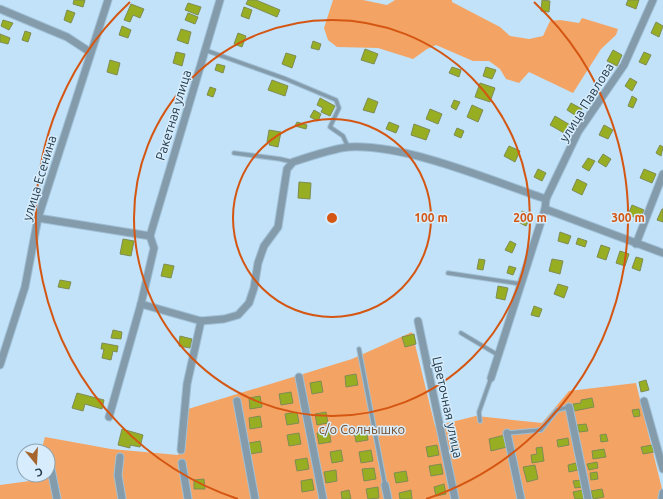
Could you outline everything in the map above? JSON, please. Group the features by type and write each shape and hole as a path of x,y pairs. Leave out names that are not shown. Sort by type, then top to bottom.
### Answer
{"street":[{"name":"улица Есенина","path":"0,365 24,287 38,218 90,52 108,0"},
{"name":"Ракетная улица","path":"109,417 141,304 154,248 150,236 220,0"},
{"name":"улица Павлова","path":"491,378 545,209 546,198 578,132 624,65 653,0"},
{"path":"0,9 67,37 90,52"},
{"path":"141,304 201,321 224,319 238,314 249,303 254,288 258,263 264,246 278,227 287,169 293,162 348,147 386,149 436,162 546,198"},
{"path":"636,244 663,174"},
{"path":"545,209 663,253"},
{"path":"38,218 150,236"},
{"path":"181,450 186,384 201,321"},
{"name":"Цветочная улица","path":"418,321 455,499"},
{"path":"299,377 323,499"},
{"path":"237,401 255,499"},
{"path":"644,401 663,469"},
{"path":"569,406 588,499"},
{"path":"507,433 521,499"},
{"path":"120,457 118,475 122,499"},
{"path":"182,463 188,499"},
{"path":"54,483 57,499"},
{"path":"385,485 388,499"},
{"path":"662,499 663,493"}],"lane":[{"path":"205,50 286,79 336,100 339,108 330,127 343,136 348,147"},
{"path":"234,153 293,162"},
{"path":"448,273 521,284"},
{"path":"461,333 499,356"},
{"path":"359,349 385,485"},
{"path":"480,421 479,412 491,378"},
{"path":"507,433 541,430 557,410 569,406"}],"green space":[{"path":"333,0 363,0 387,5 395,0 452,0 452,2 500,27 510,36 529,39 543,36 550,21 560,20 579,23 582,18 618,29 616,35 601,49 573,93 529,72 519,83 506,79 500,69 489,61 473,61 436,45 427,49 413,59 378,48 337,47 328,40 324,28"},
{"name":"с/о Солнышко","path":"412,332 435,426 476,416 542,423 569,391 636,383 662,489 660,499 0,499 0,485 16,483 56,483 56,443 43,443 45,437 111,449 178,455 188,409 352,359"}],"building":[{"path":"74,0 85,0 83,7 73,4"},
{"path":"248,0 256,0 280,10 277,17 246,4"},
{"path":"542,0 550,1 549,12 541,11"},
{"path":"628,0 639,0 636,9 626,5"},
{"path":"188,3 201,7 198,15 185,10"},
{"path":"131,4 144,9 140,18 133,15 130,22 124,20"},
{"path":"244,7 252,10 249,19 241,16"},
{"path":"67,10 75,13 71,23 64,20"},
{"path":"188,13 198,17 195,24 185,20"},
{"path":"3,20 13,23 9,30 1,26"},
{"path":"656,22 663,26 659,37 651,33"},
{"path":"122,26 131,30 128,38 119,35"},
{"path":"181,29 191,32 188,44 177,40"},
{"path":"25,31 31,33 28,42 22,40"},
{"path":"238,33 246,36 242,47 234,44"},
{"path":"0,34 10,38 8,44 0,42"},
{"path":"313,41 321,44 319,50 311,48"},
{"path":"365,49 378,54 374,64 361,60"},
{"path":"613,50 622,55 617,66 607,61"},
{"path":"176,52 185,54 182,66 173,63"},
{"path":"644,52 651,55 646,65 639,62"},
{"path":"286,53 296,56 292,68 282,64"},
{"path":"110,60 120,63 117,75 107,72"},
{"path":"217,64 225,66 223,73 215,70"},
{"path":"452,67 461,70 459,77 449,73"},
{"path":"486,67 496,70 492,79 483,76"},
{"path":"630,78 637,82 632,91 625,86"},
{"path":"272,80 288,86 285,96 268,90"},
{"path":"480,83 495,88 490,102 475,97"},
{"path":"210,87 216,89 213,97 207,95"},
{"path":"632,96 637,99 633,108 628,106"},
{"path":"320,98 335,106 330,116 321,112 323,108 317,105"},
{"path":"368,98 378,102 374,113 363,110"},
{"path":"454,100 460,102 456,110 451,107"},
{"path":"571,103 582,109 578,117 567,110"},
{"path":"472,105 483,110 478,122 467,117"},
{"path":"430,109 442,114 438,124 426,119"},
{"path":"314,110 321,114 318,121 310,117"},
{"path":"555,116 570,125 564,133 550,125"},
{"path":"297,122 307,125 306,129 295,126"},
{"path":"389,122 399,126 396,133 386,129"},
{"path":"414,124 430,130 426,140 411,135"},
{"path":"604,125 613,130 608,139 599,135"},
{"path":"457,128 464,131 461,138 454,135"},
{"path":"269,130 281,132 278,147 269,145 270,143 267,142"},
{"path":"660,145 663,147 661,156 656,153"},
{"path":"509,146 520,151 515,162 504,156"},
{"path":"603,154 611,159 606,167 598,162"},
{"path":"588,158 595,161 589,171 582,167"},
{"path":"538,169 546,173 542,181 534,177"},
{"path":"644,169 656,174 652,183 640,178"},
{"path":"577,179 587,184 582,195 572,190"},
{"path":"299,182 311,183 310,199 298,198"},
{"path":"632,205 644,210 640,219 628,215"},
{"path":"663,209 663,222 657,220"},
{"path":"522,211 531,215 526,226 518,222"},
{"path":"560,232 571,236 568,244 558,241"},
{"path":"578,238 587,241 585,247 576,244"},
{"path":"123,239 134,241 131,256 120,254"},
{"path":"510,241 516,244 512,253 505,250"},
{"path":"601,245 610,248 606,260 597,257"},
{"path":"620,251 629,254 625,266 616,263"},
{"path":"636,257 643,259 640,271 632,268"},
{"path":"479,259 485,260 483,270 477,269"},
{"path":"552,259 563,261 560,274 549,271"},
{"path":"164,264 174,266 171,278 161,276"},
{"path":"509,266 516,268 513,275 507,273"},
{"path":"60,280 71,282 69,289 58,287"},
{"path":"558,284 568,287 564,298 554,294"},
{"path":"498,286 508,288 505,300 496,298"},
{"path":"534,306 542,309 539,317 531,315"},
{"path":"113,330 122,332 121,339 111,338"},
{"path":"414,334 416,344 405,347 402,337"},
{"path":"180,336 192,339 190,348 179,346"},
{"path":"102,343 118,346 117,352 113,351 111,360 102,358 104,349 101,349"},
{"path":"356,374 358,385 346,387 345,376"},
{"path":"646,380 649,390 641,392 639,382"},
{"path":"321,381 323,392 312,394 310,383"},
{"path":"291,392 293,403 281,405 279,394"},
{"path":"77,393 104,400 102,409 85,404 83,411 72,408"},
{"path":"260,396 262,407 250,409 249,398"},
{"path":"592,398 594,407 574,411 573,404 581,403 581,400"},
{"path":"639,409 640,416 634,417 632,410"},
{"path":"297,412 299,423 287,425 285,414"},
{"path":"326,412 328,423 317,425 315,414"},
{"path":"260,416 262,427 250,429 249,418"},
{"path":"586,424 588,431 579,432 577,425"},
{"path":"122,429 143,435 140,447 130,445 130,448 118,445"},
{"path":"366,429 368,440 356,442 354,431"},
{"path":"329,431 331,442 319,444 317,433"},
{"path":"299,433 301,444 289,446 287,435"},
{"path":"606,434 608,441 601,442 600,435"},
{"path":"505,435 507,447 491,451 489,439"},
{"path":"568,438 569,445 558,447 557,440"},
{"path":"260,441 262,452 250,454 249,443"},
{"path":"437,445 439,455 428,457 426,447"},
{"path":"652,445 654,452 643,454 641,447"},
{"path":"542,447 544,461 532,463 531,455 537,454 536,448"},
{"path":"604,449 606,457 593,459 592,451"},
{"path":"341,450 343,461 332,463 330,452"},
{"path":"371,450 373,461 361,463 359,452"},
{"path":"307,458 309,469 297,471 295,460"},
{"path":"597,462 598,468 589,470 587,464"},
{"path":"576,463 578,470 569,472 568,465"},
{"path":"441,464 443,474 431,476 429,466"},
{"path":"535,465 538,479 527,482 523,467"},
{"path":"374,468 376,479 364,481 362,469"},
{"path":"336,470 337,481 326,483 324,472"},
{"path":"406,471 408,481 396,483 394,473"},
{"path":"597,472 598,479 591,480 590,473"},
{"path":"204,479 205,489 194,489 194,480"},
{"path":"312,479 314,490 302,492 301,481"},
{"path":"581,480 582,487 575,488 573,481"},
{"path":"444,484 446,494 436,496 434,487"},
{"path":"378,487 379,498 368,499 366,489"},
{"path":"602,489 604,497 593,499 591,491"},
{"path":"349,490 351,499 342,499 341,492"},
{"path":"411,490 412,499 400,499 399,493"},
{"path":"583,490 585,499 575,499 573,492"}]}
